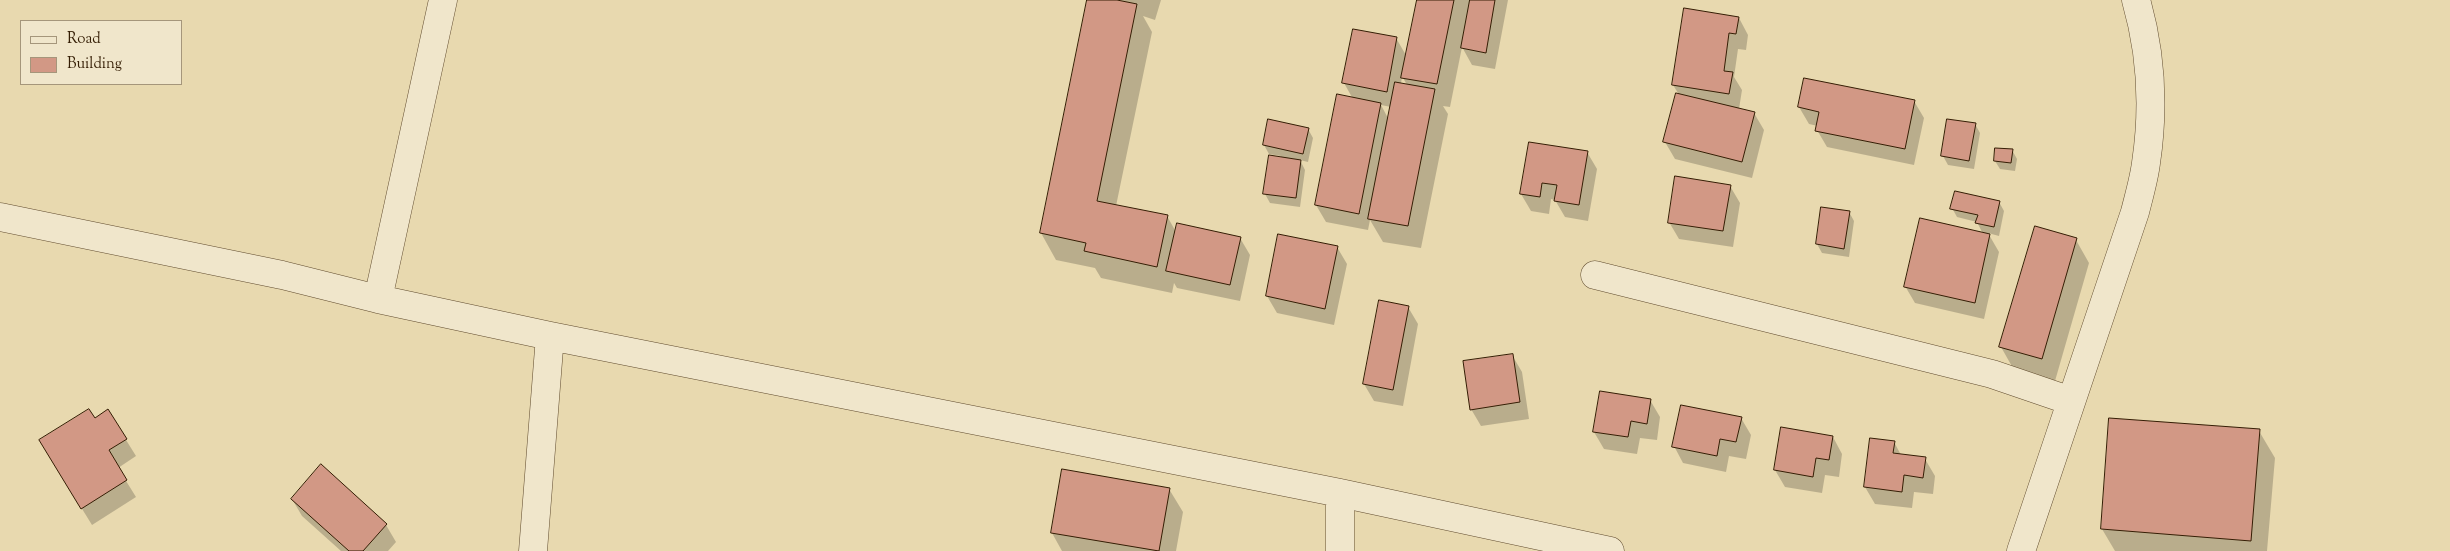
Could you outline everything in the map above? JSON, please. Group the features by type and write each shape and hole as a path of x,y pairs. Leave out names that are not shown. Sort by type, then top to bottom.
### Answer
{"street":[{"path":"378,299 443,0"},
{"path":"2021,551 2135,212 2146,164 2150,106 2145,31 2136,0"},
{"path":"0,218 282,275 378,299 550,336 1340,492 1610,551"},
{"path":"1596,276 1992,374 2071,401"},
{"path":"533,551 550,336"},
{"path":"1340,492 1340,551"}],"building":[{"path":"1087,0 1117,0 1137,4 1097,201 1168,215 1157,267 1084,251 1086,243 1040,233"},
{"path":"1417,0 1454,0 1437,84 1401,78"},
{"path":"1470,0 1495,0 1486,53 1461,48"},
{"path":"1684,8 1739,17 1736,34 1729,33 1724,71 1733,72 1729,94 1672,85"},
{"path":"1353,29 1397,37 1387,92 1342,83"},
{"path":"1804,78 1915,100 1905,149 1815,131 1819,112 1798,107"},
{"path":"1395,82 1435,89 1408,226 1368,219"},
{"path":"1676,93 1755,112 1742,162 1663,142"},
{"path":"1337,94 1381,103 1359,214 1315,205"},
{"path":"1268,119 1309,128 1303,154 1263,145"},
{"path":"1947,119 1976,123 1969,161 1941,156"},
{"path":"1529,142 1588,151 1579,205 1554,201 1557,185 1542,183 1540,197 1520,194"},
{"path":"1995,148 2013,149 2011,163 1994,161"},
{"path":"1269,155 1301,160 1296,198 1263,194"},
{"path":"1675,176 1731,185 1723,231 1668,223"},
{"path":"1955,191 2000,201 1994,227 1975,223 1978,215 1950,209"},
{"path":"1821,207 1850,211 1844,249 1816,244"},
{"path":"1920,218 1990,234 1975,303 1904,287"},
{"path":"1177,223 1241,237 1230,285 1166,271"},
{"path":"2035,226 2077,238 2042,359 1999,347"},
{"path":"1278,234 1338,246 1325,309 1266,296"},
{"path":"1379,300 1409,306 1393,390 1363,384"},
{"path":"1513,354 1520,402 1470,410 1463,361"},
{"path":"1600,391 1651,399 1647,424 1631,421 1628,437 1593,432"},
{"path":"1681,405 1742,417 1736,442 1720,439 1717,456 1672,447"},
{"path":"89,409 95,418 108,409 127,439 109,450 127,480 81,509 39,440"},
{"path":"2109,418 2260,429 2251,541 2101,529"},
{"path":"1781,427 1833,436 1829,460 1816,458 1813,477 1774,470"},
{"path":"1870,438 1895,441 1893,453 1926,457 1923,478 1904,475 1902,492 1864,487"},
{"path":"321,464 387,524 363,551 349,551 291,499"},
{"path":"1062,469 1170,488 1159,551 1051,533"}]}
